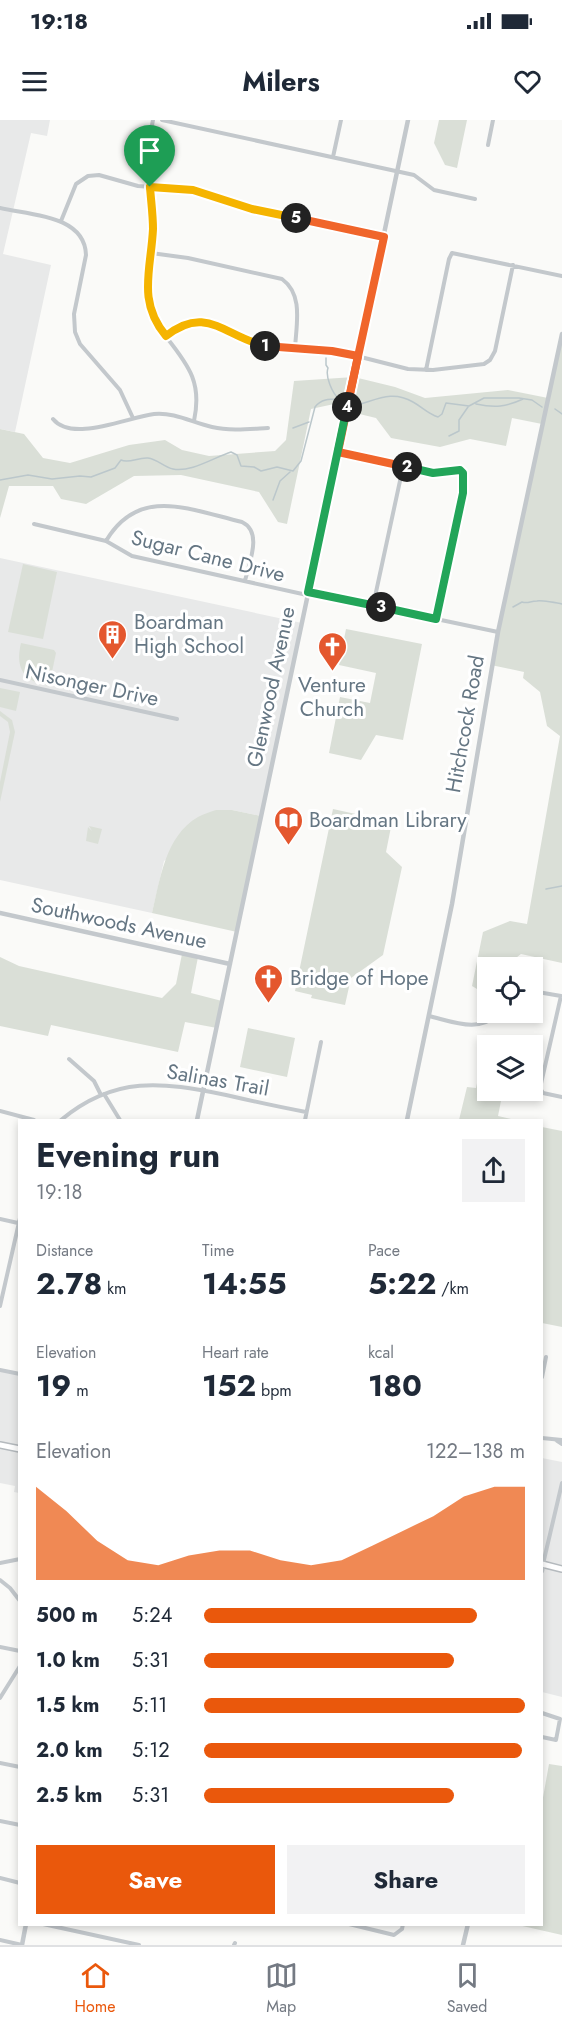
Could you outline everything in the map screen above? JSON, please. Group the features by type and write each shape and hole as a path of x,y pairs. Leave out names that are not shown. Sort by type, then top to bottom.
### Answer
{"main road":[{"path":"0,1445 18,1449"},
{"path":"543,1567 562,1569"}],"street":[{"path":"153,120 148,148 153,219 147,289 148,304 154,321 186,362 193,377 197,397 194,421"},
{"path":"162,120 398,171 418,177 434,190 475,199"},
{"path":"333,157 341,120"},
{"name":"Glenwood Avenue","path":"197,1119 408,120"},
{"path":"488,145 494,120"},
{"path":"61,221 73,188 88,177 102,175 128,184 193,190 252,209 384,237"},
{"path":"0,208 61,221 75,228 84,240 86,250 74,314 76,335 80,344 120,390 133,418"},
{"path":"151,253 188,258 282,279 291,287 297,301 295,349"},
{"path":"426,370 450,255 454,253 562,276"},
{"path":"166,336 183,324 201,321 255,344 279,349 332,351 402,368 426,370 484,364 490,360 495,351 513,265"},
{"name":"Hitchcock Road","path":"407,1119 453,900 498,632 562,334"},
{"path":"52,418 60,426 80,429 164,414 223,429 268,428"},
{"path":"338,452 433,473 458,469 463,473 463,493 436,619"},
{"path":"373,606 403,467"},
{"path":"106,541 117,524 126,516 139,508 153,505 171,506 242,522 250,526 254,535 245,581"},
{"name":"Sugar Cane Drive","path":"34,524 106,541 132,556 498,632"},
{"name":"Nisonger Drive","path":"0,680 177,719"},
{"name":"Southwoods Avenue","path":"0,913 230,964"},
{"path":"543,993 561,996 540,1088 543,1093 562,1097"},
{"path":"429,1016 472,1026 487,1023"},
{"path":"304,1119 321,1042"},
{"path":"69,1059 94,1081 119,1119"},
{"name":"Salinas Trail","path":"63,1119 103,1095 128,1087 155,1084 176,1085 306,1112"},
{"path":"0,1111 30,1119"},
{"path":"0,1219 18,1221"},
{"path":"0,1306 18,1225"},
{"path":"543,1372 546,1357"},
{"path":"0,1370 18,1374"},
{"path":"543,1438 562,1442"},
{"path":"543,1563 562,1483"},
{"path":"0,1563 18,1559"},
{"path":"0,1580 18,1598"},
{"path":"0,1647 18,1651"},
{"path":"0,1698 18,1669"},
{"path":"543,1713 560,1719 556,1740 543,1737"},
{"path":"0,1763 18,1767"},
{"path":"0,1821 18,1825"},
{"path":"0,1878 18,1882"},
{"path":"0,1940 22,1945 26,1926"},
{"path":"52,1926 139,1945"},
{"path":"356,1926 394,1935 403,1926"},
{"path":"464,1945 468,1926"}],"shaded area":[{"path":"0,120 50,120 47,136 31,133 3,254 51,265 15,432 0,429"},
{"path":"439,120 467,120 457,168 445,165 434,143"},
{"path":"562,334 562,963 521,954 517,957 478,957 483,932 510,921 527,924 560,736 547,726 540,692 523,678 524,672 491,665 542,424 512,418 506,446 470,439 440,447 391,438 376,418 347,411 348,401 311,409 287,524 278,522 259,492 181,475 134,476 86,504 61,499 53,486 9,486 0,518 0,429 24,434 43,458 70,463 129,445 165,440 182,450 209,456 275,451 286,440 294,381 354,377 395,387 425,398 508,390 548,398"},
{"path":"0,558 302,623 261,816 232,810 164,861 152,913 0,880"},
{"path":"23,564 57,572 43,639 8,632"},
{"path":"346,629 422,644 403,740 376,735 361,760 329,753 340,697 370,703 376,673 339,665"},
{"path":"21,643 54,650 56,653 49,686 33,681 23,672 19,660"},
{"path":"0,688 20,692 16,711 0,707"},
{"path":"0,711 12,720 15,732 0,802 0,782 10,732 8,722 0,716"},
{"path":"333,809 392,822 386,852 402,867 383,955 351,978 345,1005 311,998 312,995 295,991"},
{"path":"216,810 232,810 261,816 237,932 152,913 161,873 178,835 198,817"},
{"path":"89,826 102,829 98,844 86,841 88,827 92,831"},
{"path":"182,954 198,957 191,993 222,1001 217,1028 185,1022 178,1052 51,1025 48,1036 0,1026 0,957 19,966 162,998 176,984"},
{"path":"477,961 477,989 472,986"},
{"path":"248,1028 295,1038 287,1077 240,1067"},
{"path":"477,1083 477,1101 501,1101 498,1116 511,1119 459,1119 467,1087 476,1088"},
{"path":"543,1127 562,1131 562,1327 543,1323"},
{"path":"0,1370 18,1374 18,1493 14,1492 15,1486 0,1483"},
{"path":"543,1458 562,1462 562,1697 543,1692"},
{"path":"549,1764 562,1766 562,1935 522,1926 543,1926 543,1797"}],"waterway":[{"path":"0,480 28,475 52,479 91,477 115,468 121,460 144,458 180,470 195,467 231,452 237,455 241,466 254,467 261,471 277,467 293,471 301,461 315,407 323,401 339,399 328,380 326,358"},
{"path":"353,406 383,397 397,396 413,402 438,417 442,414 446,403 469,406 484,398 532,400 542,407"},
{"path":"476,404 500,406 523,399"},
{"path":"449,436 459,431 459,420 468,407"},
{"path":"555,409 562,414"},
{"path":"293,428 309,422"},
{"path":"273,500 280,481 290,472"},
{"path":"513,607 522,602 539,601 562,604"},
{"path":"546,889 562,886"}],"place":[{"name":"Boardman High School","path":"113,660"},
{"name":"Venture Church","path":"332,672"},
{"name":"Boardman Library","path":"288,846"},
{"name":"Bridge of Hope","path":"269,1004"}],"route":[{"path":"150,187 153,230 147,296 154,321 166,336 183,324 201,321 267,347 332,351 358,356 338,452 433,473 458,469 462,471 463,493 436,619 308,592 338,452 384,237 252,209 193,190 150,187"}]}
